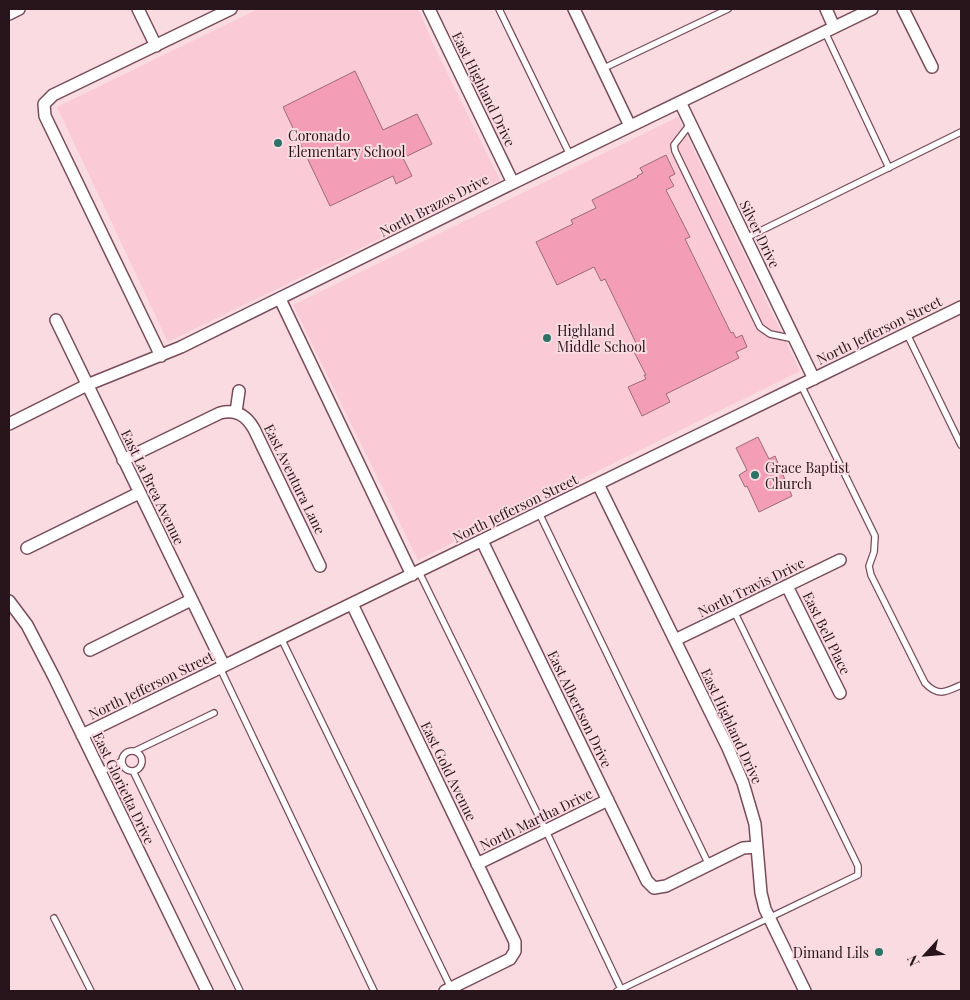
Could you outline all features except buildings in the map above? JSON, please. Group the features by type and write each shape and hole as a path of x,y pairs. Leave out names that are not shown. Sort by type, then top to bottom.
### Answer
{"street":[{"path":"9,14 19,9"},
{"path":"138,9 156,46"},
{"path":"161,356 44,116 44,104 53,95 231,9"},
{"name":"East Highland Drive","path":"429,9 513,183"},
{"path":"575,9 630,126"},
{"path":"826,9 830,30"},
{"name":"North Brazos Drive","path":"9,424 87,385 161,356 280,299 570,155 872,9"},
{"path":"903,9 932,67"},
{"name":"Silver Drive","path":"680,102 814,379"},
{"path":"280,299 416,573"},
{"name":"North Jefferson Street","path":"82,735 961,307"},
{"name":"East La Brea Avenue","path":"56,320 222,667"},
{"path":"123,460 227,411 236,412 239,391"},
{"name":"East Aventura Lane","path":"236,412 244,415 254,429 320,566"},
{"name":"East Highland Drive","path":"598,484 728,748 743,783 756,824 760,893 769,918 805,991"},
{"path":"27,548 139,493"},
{"name":"East Albertson Drive","path":"482,541 647,881 654,888 666,886 709,865"},
{"name":"North Travis Drive","path":"675,640 840,560"},
{"name":"East Bell Place","path":"787,586 840,694"},
{"path":"90,650 191,600"},
{"name":"East Glorietta Drive","path":"9,601 34,638 207,991"},
{"name":"East Gold Avenue","path":"352,604 515,942 515,952 510,959 448,990"},
{"name":"North Martha Drive","path":"477,864 608,800"},
{"path":"709,865 743,848 756,847"}],"lane":[{"path":"499,9 570,155"},
{"path":"602,68 728,9"},
{"path":"830,30 889,168"},
{"path":"690,123 674,144 675,151 760,327 770,334 795,339"},
{"path":"746,238 961,132"},
{"path":"907,334 961,445"},
{"path":"801,385 875,536 874,552 869,566 871,575 925,683 932,690 943,693 961,685"},
{"path":"539,513 709,865"},
{"path":"416,573 546,831 619,990 858,875 858,866 734,611"},
{"path":"282,638 448,990"},
{"path":"222,667 374,991"},
{"path":"100,772 122,761 128,752 135,751 214,713"},
{"path":"133,771 142,764 141,756 135,751"},
{"path":"122,761 126,768 133,771 240,991"},
{"path":"54,918 91,991"}],"shaded area":[{"name":"Coronado Elementary School","path":"258,9 418,9 500,180 168,342 57,107"},
{"name":"Highland Middle School","path":"678,117 800,371 418,560 293,305"}],"place":[{"name":"Coronado Elementary School","path":"278,143"},
{"name":"Highland Middle School","path":"547,338"},
{"name":"Grace Baptist Church","path":"755,475"},
{"name":"Dimand Lils","path":"879,952"}]}
